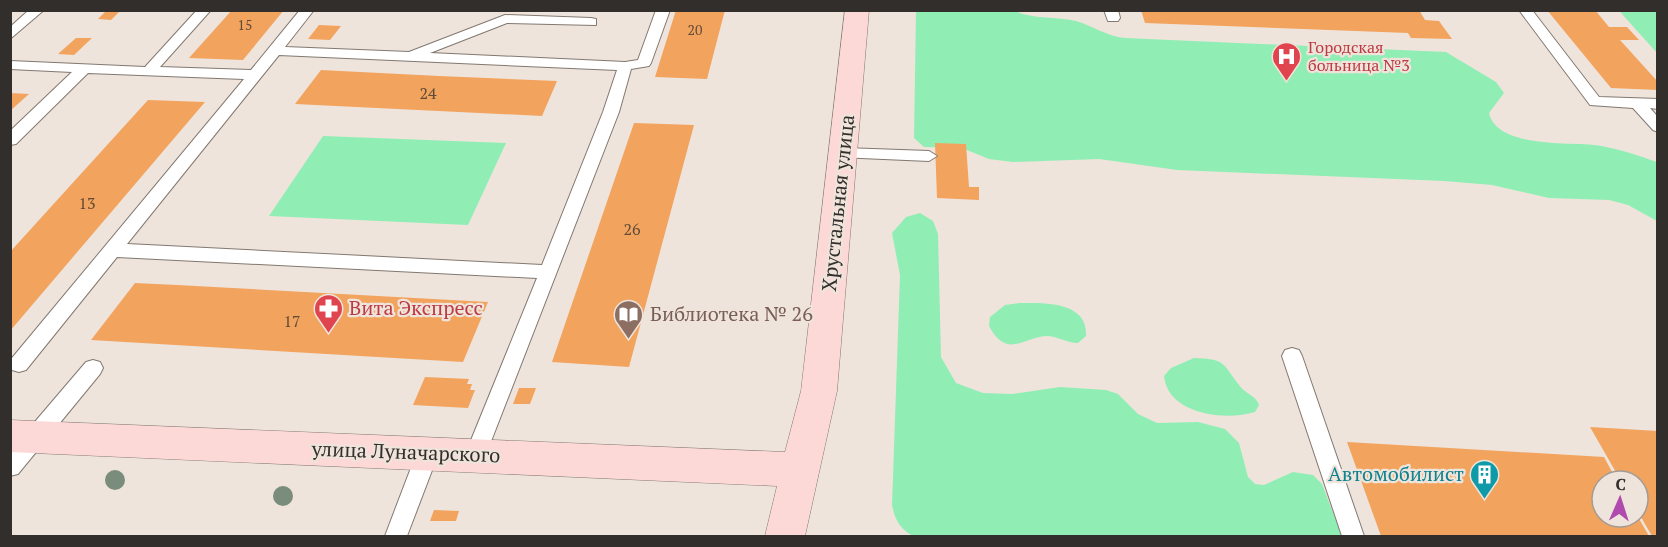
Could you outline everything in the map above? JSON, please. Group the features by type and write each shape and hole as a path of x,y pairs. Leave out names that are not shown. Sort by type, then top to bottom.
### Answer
{"main road":[{"name":"Хрустальная улица","path":"785,537 819,391 857,10"},
{"name":"улица Луначарского","path":"23,437 802,470"}],"lane":[{"path":"10,35 17,23 39,10"},
{"path":"149,71 205,10"},
{"path":"19,364 308,10"},
{"path":"275,51 625,66 644,63 663,10"},
{"path":"1525,10 1595,102 1658,104"},
{"path":"412,57 436,45 505,19 591,22"},
{"path":"10,65 255,75"},
{"path":"476,455 611,112 625,66"},
{"path":"10,140 84,69"},
{"path":"1638,104 1658,127"},
{"path":"844,153 929,156"},
{"path":"112,250 548,272"},
{"path":"1292,356 1353,537"},
{"path":"10,466 23,437 93,368"},
{"path":"396,537 428,453"}],"green space":[{"name":"Городская больница №3","path":"916,11 1015,11 1030,16 1076,21 1125,38 1446,52 1496,82 1504,93 1489,113 1495,124 1505,132 1535,141 1603,146 1657,162 1657,221 1628,205 1609,200 1549,198 1492,185 1177,170 1099,159 1013,162 989,159 962,148 924,147 914,138"},
{"path":"1620,11 1657,11 1657,53 1622,14"},
{"path":"323,136 506,143 468,225 269,216"},
{"path":"920,213 933,221 938,234 941,357 956,383 983,393 1012,394 1060,387 1106,390 1118,394 1138,414 1157,423 1198,422 1225,429 1239,443 1248,477 1255,484 1264,485 1293,472 1313,475 1322,484 1342,536 913,536 908,533 899,523 892,505 900,275 892,233 906,217"},
{"path":"1052,304 1072,310 1080,316 1085,325 1086,336 1078,343 1046,336 1015,344 1002,342 989,326 990,317 1005,305"},
{"path":"1194,358 1218,361 1226,367 1241,388 1258,402 1259,405 1255,412 1243,415 1215,415 1187,407 1176,399 1168,389 1164,376 1171,368"}],"building":[{"path":"107,10 121,10 111,20 98,19"},
{"path":"232,10 284,10 243,60 189,58"},
{"path":"676,10 725,10 707,79 655,77"},
{"path":"1141,10 1419,10 1425,20 1439,21 1452,39 1411,38 1408,33 1145,23"},
{"path":"1547,10 1595,10 1609,27 1627,27 1639,40 1620,40 1658,82 1658,90 1611,88"},
{"path":"319,25 341,26 330,40 308,39"},
{"path":"76,38 92,38 74,55 58,54"},
{"path":"321,70 557,81 542,116 295,104"},
{"path":"10,93 29,94 10,111"},
{"path":"148,100 205,102 10,331 10,252"},
{"path":"634,123 694,125 629,367 552,362"},
{"path":"935,143 966,144 969,187 979,187 979,200 937,198"},
{"path":"135,283 488,302 463,362 91,340"},
{"path":"425,377 469,379 467,384 472,384 470,390 475,390 468,408 413,405"},
{"path":"519,388 536,388 530,404 513,404"},
{"path":"1590,427 1658,431 1658,536 1652,536 1648,529 1650,529 1650,469 1614,469"},
{"name":"Автомобилист","path":"1347,442 1604,457 1610,469 1590,469 1590,529 1645,529 1649,536 1381,536"},
{"path":"434,510 459,511 456,521 430,521"}],"place":[{"name":"Городская больница №3","path":"1287,82"},
{"name":"Вита Экспресс","path":"328,334"},
{"name":"Библиотека № 26","path":"629,340"},
{"name":"Автомобилист","path":"1485,500"}]}
